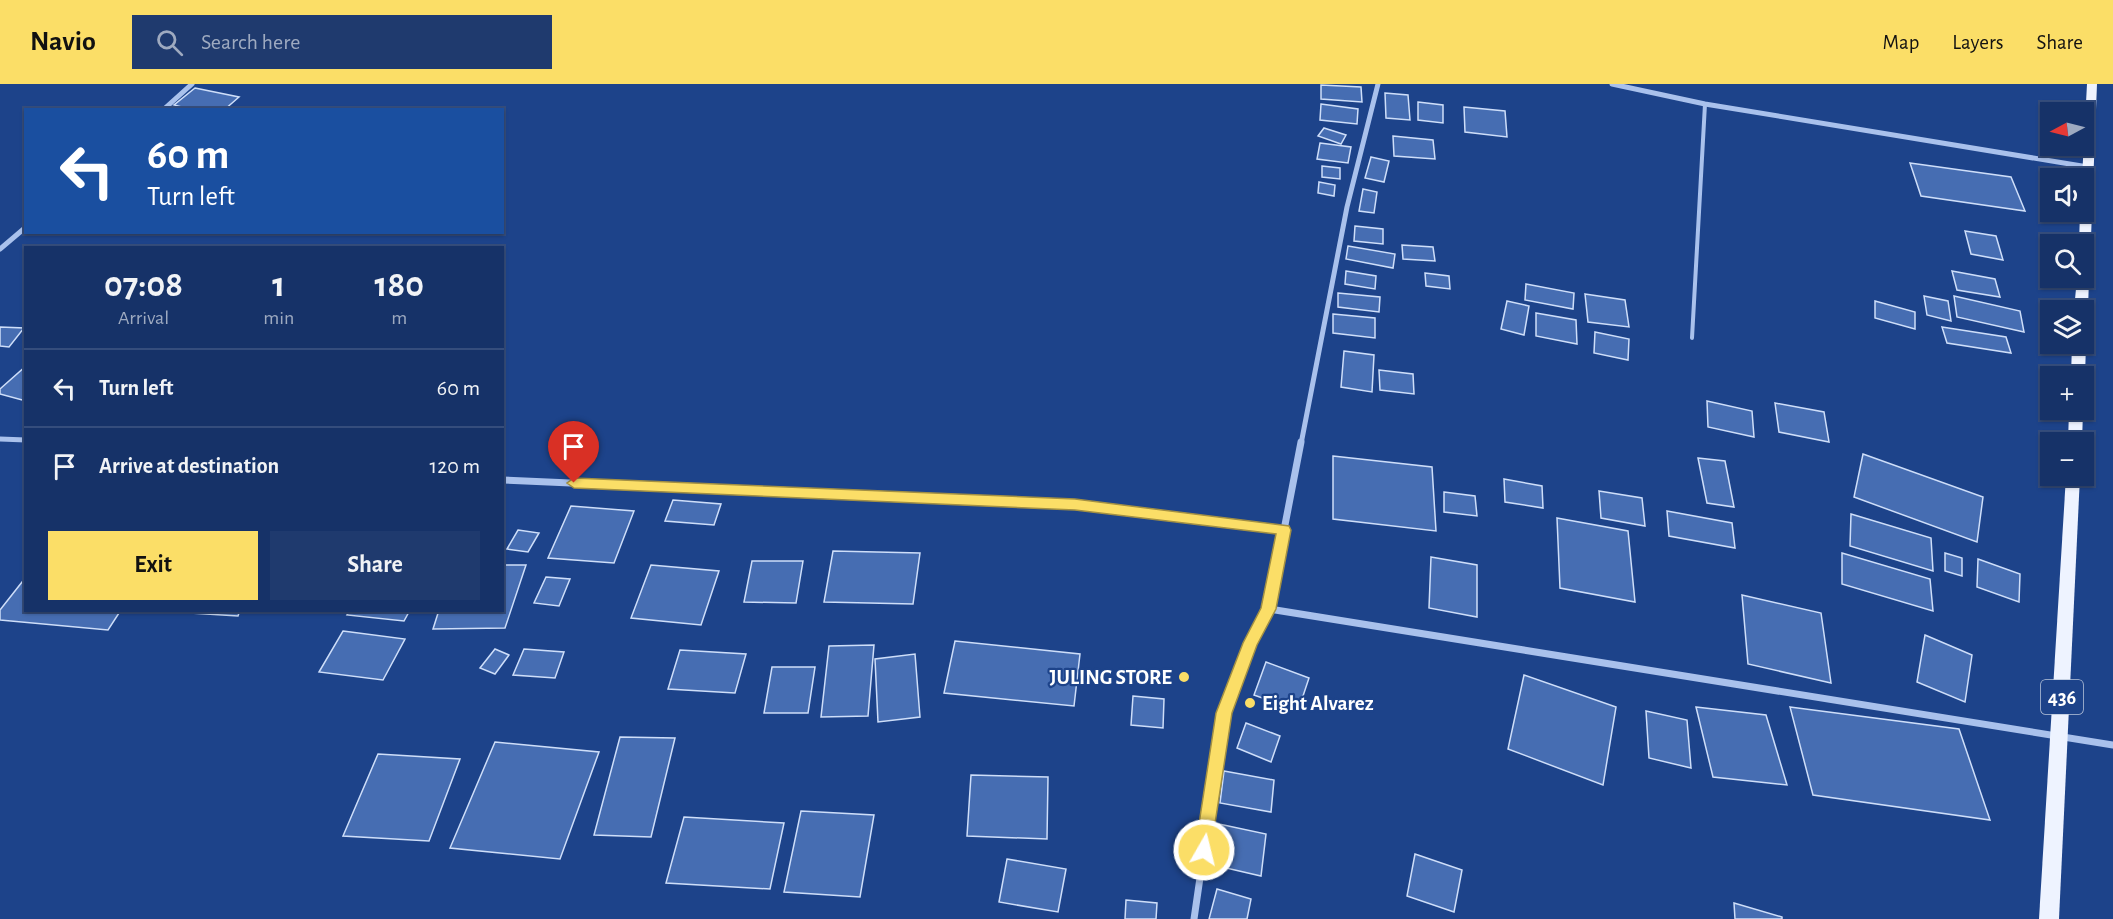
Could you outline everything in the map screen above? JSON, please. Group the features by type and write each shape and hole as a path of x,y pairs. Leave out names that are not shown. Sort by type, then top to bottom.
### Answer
{"main road":[{"path":"2085,234 2092,84"},
{"name":"436","path":"2049,919 2073,486"}],"street":[{"path":"165,108 192,84"},
{"path":"1194,919 1224,713 1250,643 1269,609 1347,207 1378,84"},
{"path":"1612,84 1705,104 2088,167"},
{"path":"0,249 24,229"},
{"path":"0,439 24,440"},
{"path":"504,480 1075,505 1284,530"},
{"path":"1269,609 2113,745"}],"lane":[{"path":"1692,338 1705,104"}],"building":[{"path":"1321,85 1361,87 1362,102 1321,99"},
{"path":"195,88 239,97 226,108 185,108 174,105"},
{"path":"1385,93 1408,95 1410,120 1386,118"},
{"path":"1418,102 1443,105 1443,123 1418,120"},
{"path":"1321,104 1358,109 1357,124 1320,120"},
{"path":"1464,107 1505,111 1507,137 1465,132"},
{"path":"1324,128 1346,135 1341,144 1318,136"},
{"path":"1393,136 1433,140 1435,159 1394,156"},
{"path":"1320,143 1351,147 1348,163 1317,159"},
{"path":"1371,157 1389,161 1384,182 1365,178"},
{"path":"1910,163 2011,177 2025,211 1921,196"},
{"path":"1322,166 1340,168 1340,179 1322,177"},
{"path":"1319,182 1335,185 1334,196 1318,193"},
{"path":"1363,189 1377,192 1374,213 1359,211"},
{"path":"1355,226 1383,229 1383,244 1354,241"},
{"path":"1965,231 1996,236 2003,260 1971,254"},
{"path":"1402,245 1433,247 1435,261 1403,259"},
{"path":"1348,246 1395,254 1393,268 1346,259"},
{"path":"1346,271 1376,276 1375,289 1345,284"},
{"path":"1952,271 1995,279 2000,297 1957,290"},
{"path":"1425,273 1449,276 1450,289 1426,286"},
{"path":"1526,284 1574,293 1573,309 1525,300"},
{"path":"1338,293 1380,297 1379,312 1338,307"},
{"path":"1585,294 1625,300 1629,327 1588,322"},
{"path":"1924,296 1948,301 1951,321 1927,315"},
{"path":"1954,296 2020,311 2024,332 1957,317"},
{"path":"1507,301 1529,306 1524,335 1501,329"},
{"path":"1875,301 1915,312 1915,329 1875,318"},
{"path":"1536,313 1576,320 1577,344 1536,336"},
{"path":"1333,314 1375,318 1375,338 1333,333"},
{"path":"0,327 24,328 9,347 0,346"},
{"path":"1942,327 2006,337 2011,353 1947,343"},
{"path":"1595,332 1629,339 1628,360 1594,353"},
{"path":"1344,351 1374,355 1372,392 1341,387"},
{"path":"24,368 24,400 0,394 0,389"},
{"path":"1379,370 1413,374 1414,394 1380,390"},
{"path":"1707,401 1752,411 1754,437 1708,427"},
{"path":"1775,403 1824,412 1829,442 1779,432"},
{"path":"1863,454 1983,497 1977,542 1854,497"},
{"path":"1333,456 1432,467 1436,531 1333,519"},
{"path":"1698,458 1725,461 1734,507 1707,503"},
{"path":"1504,479 1542,486 1543,508 1505,502"},
{"path":"1599,491 1642,498 1645,526 1601,518"},
{"path":"1444,492 1475,496 1477,516 1444,512"},
{"path":"673,500 721,504 714,525 665,521"},
{"path":"571,506 634,511 614,563 548,558"},
{"path":"1667,511 1732,523 1735,548 1669,536"},
{"path":"1851,514 1931,538 1933,571 1850,546"},
{"path":"1557,518 1628,531 1635,602 1560,588"},
{"path":"518,530 539,533 528,552 507,549"},
{"path":"833,551 920,553 913,604 824,602"},
{"path":"1842,553 1930,579 1933,611 1842,584"},
{"path":"1945,553 1962,558 1962,576 1945,571"},
{"path":"1431,557 1477,565 1477,617 1429,608"},
{"path":"1978,559 2020,574 2019,602 1977,587"},
{"path":"752,561 803,561 796,603 744,602"},
{"path":"504,565 526,565 505,628 433,629 438,612 504,612"},
{"path":"651,565 719,571 701,625 631,618"},
{"path":"546,577 570,579 559,606 534,603"},
{"path":"24,580 24,612 120,612 108,630 0,620 0,610"},
{"path":"1742,595 1821,613 1831,683 1748,664"},
{"path":"173,612 239,612 238,616"},
{"path":"349,612 409,612 404,621 347,615"},
{"path":"343,631 405,639 383,680 319,672"},
{"path":"1925,635 1972,655 1965,702 1917,682"},
{"path":"955,641 1080,654 1074,706 944,693"},
{"path":"874,645 868,716 821,717 829,646"},
{"path":"495,649 509,655 495,674 480,668"},
{"path":"524,649 564,652 555,678 513,675"},
{"path":"680,650 746,654 735,693 668,689"},
{"path":"915,654 920,717 878,722 875,659"},
{"path":"1266,662 1309,678 1298,711 1254,695"},
{"path":"772,667 815,667 808,713 764,713"},
{"path":"1524,675 1616,707 1603,785 1508,749"},
{"path":"1133,696 1164,699 1163,728 1131,725"},
{"path":"1696,707 1766,715 1787,785 1713,777"},
{"path":"1790,707 1959,729 1990,820 1813,795"},
{"path":"1646,711 1687,720 1691,768 1649,758"},
{"path":"1246,723 1280,736 1271,762 1237,748"},
{"path":"620,737 675,738 651,837 594,835"},
{"path":"495,742 599,752 560,859 450,848"},
{"path":"378,754 460,759 429,841 343,836"},
{"path":"1224,771 1274,780 1271,812 1220,803"},
{"path":"971,775 1048,777 1047,839 967,836"},
{"path":"801,811 874,815 860,897 784,892"},
{"path":"684,817 784,823 770,889 666,883"},
{"path":"1219,824 1266,834 1261,876 1213,865"},
{"path":"1415,854 1462,870 1454,912 1407,896"},
{"path":"1007,859 1066,869 1058,912 999,902"},
{"path":"1217,889 1251,899 1247,919 1209,919"},
{"path":"1126,900 1157,903 1156,919 1125,919"},
{"path":"1734,903 1782,917 1782,919 1735,919"}],"place":[{"name":"JULING STORE","path":"1184,677"},
{"name":"Eight Alvarez","path":"1250,703"}],"route":[{"path":"574,483 1075,505 1284,530 1269,609 1250,643 1224,713 1204,850"}]}
